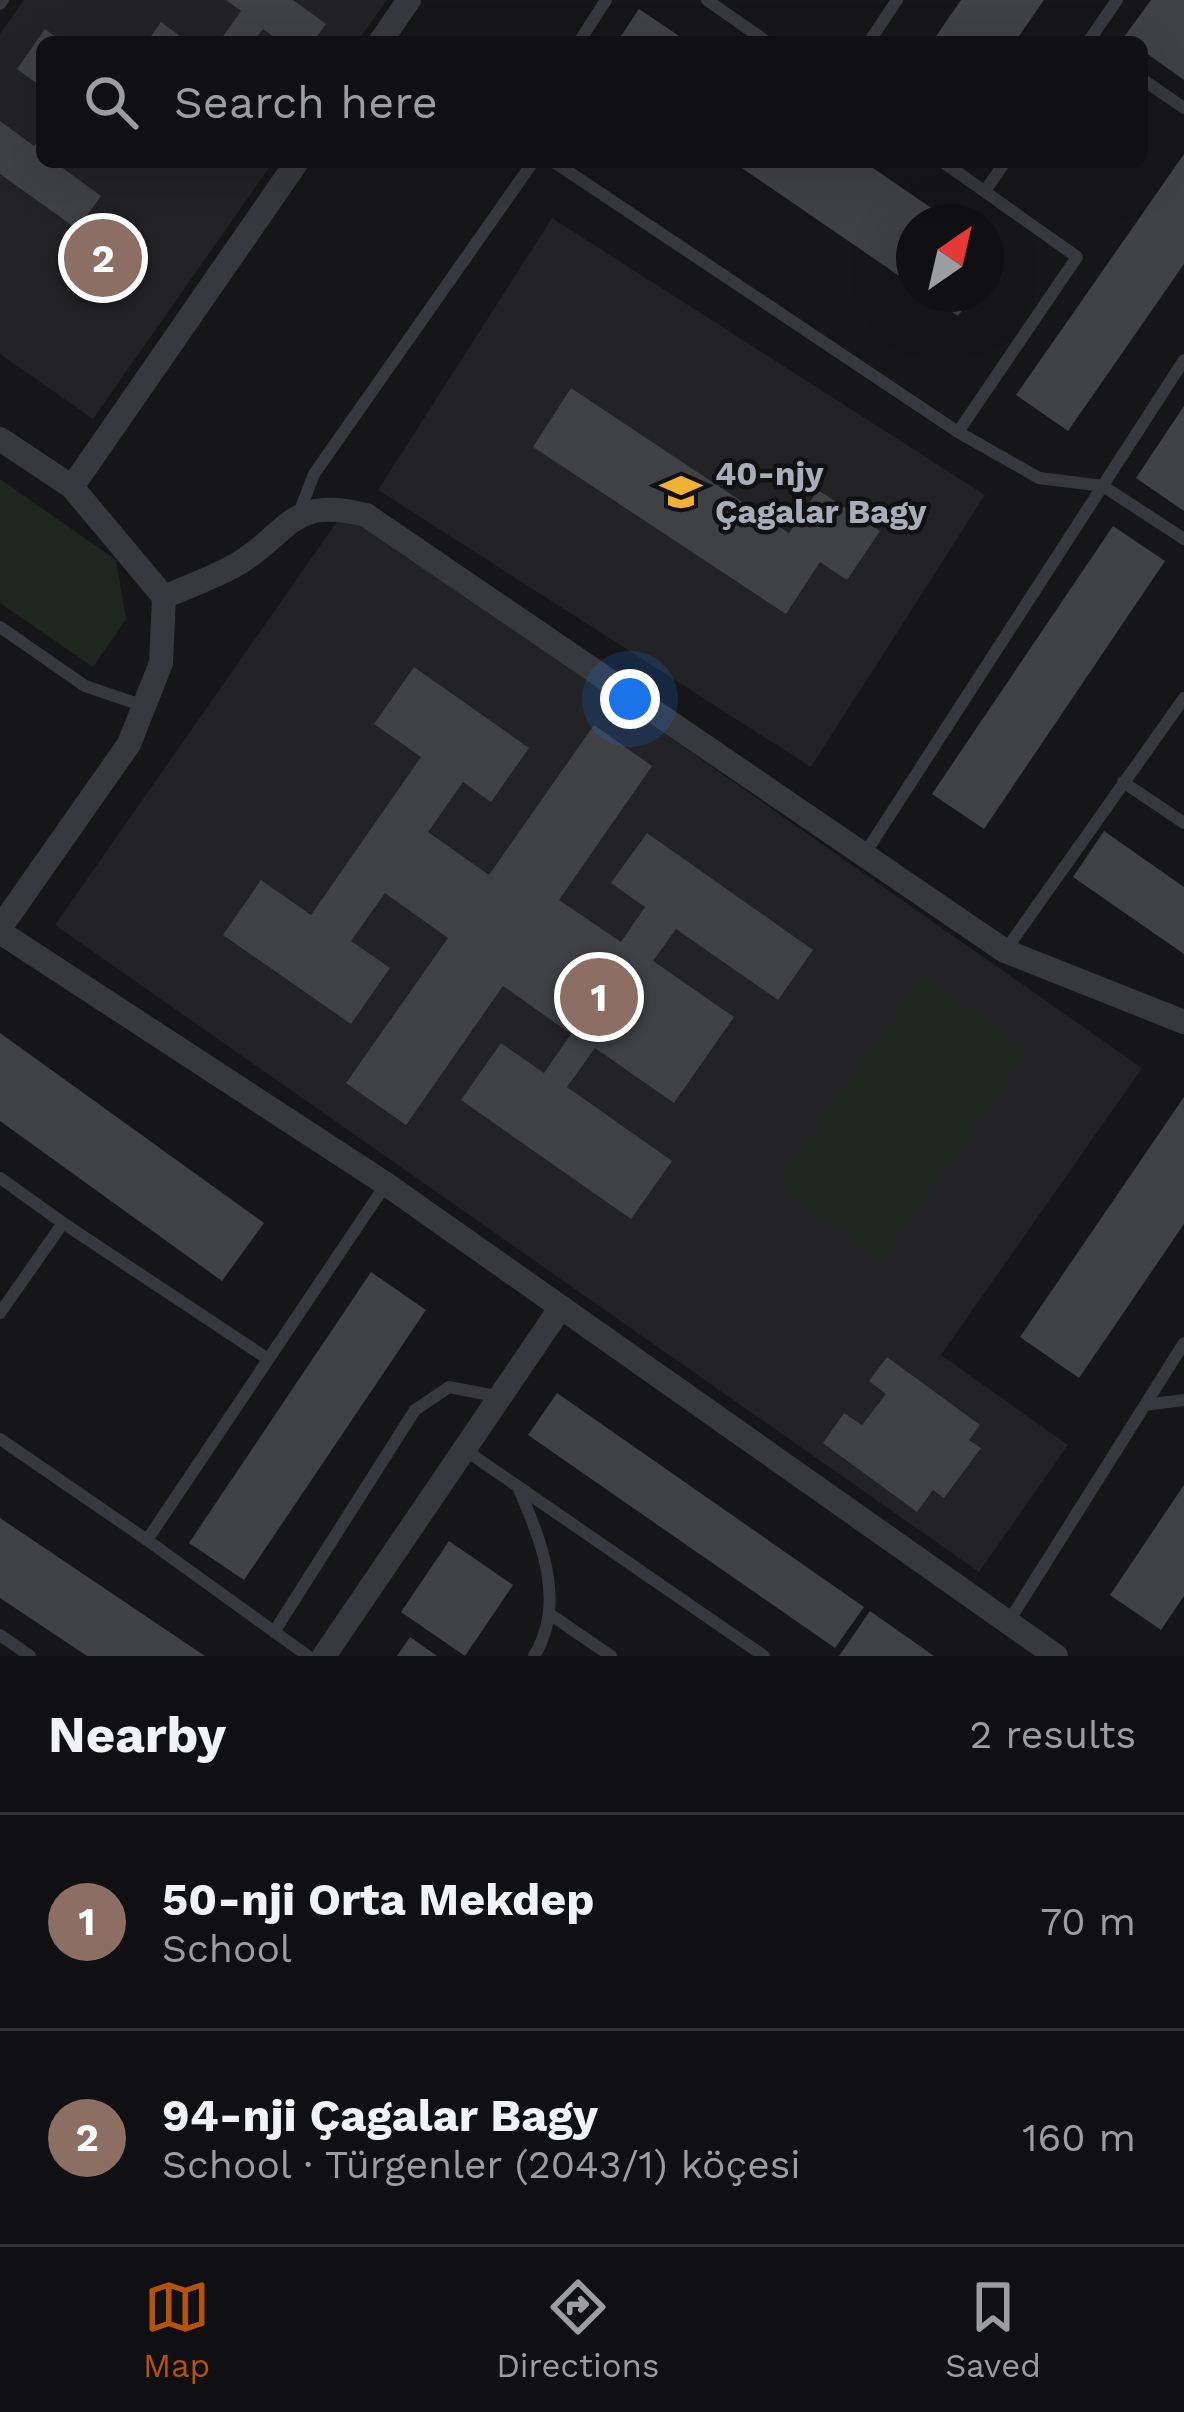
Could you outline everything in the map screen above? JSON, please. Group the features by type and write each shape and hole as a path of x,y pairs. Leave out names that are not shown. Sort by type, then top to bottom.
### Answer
{"street":[{"path":"389,36 409,0"},
{"path":"72,487 293,168"},
{"path":"0,439 72,487 164,597 160,663 128,744 0,930 386,1184 1057,1656"},
{"path":"164,597 237,565 298,513 345,510 366,515 1005,951 1184,1022"},
{"path":"324,1656 561,1307"}],"lane":[{"path":"582,36 606,0"},
{"path":"707,0 758,36"},
{"path":"873,36 897,0"},
{"path":"1092,36 1118,0"},
{"path":"1148,83 1184,108"},
{"path":"298,513 314,474 529,168"},
{"path":"563,168 958,432 1039,478 1103,486 1184,539"},
{"path":"952,168 1077,257 958,432"},
{"path":"985,191 1001,168"},
{"path":"864,855 1184,360"},
{"path":"0,627 85,686 144,706"},
{"path":"1005,951 1184,698"},
{"path":"1123,782 1184,823"},
{"path":"0,1178 268,1359"},
{"path":"147,1540 386,1184"},
{"path":"0,1312 63,1223"},
{"path":"1009,1621 1184,1343"},
{"path":"274,1632 415,1410 449,1387 501,1397"},
{"path":"1145,1405 1184,1400"},
{"path":"0,1439 308,1656"},
{"path":"465,1450 764,1656"},
{"path":"519,1487 540,1539 551,1615 534,1656"},
{"path":"551,1615 611,1656"},
{"path":"0,1635 30,1656"}],"shaded area":[{"path":"24,0 387,0 361,36 36,36 36,168 269,168 93,419 0,354 0,34"},
{"name":"40-njy Çagalar Bagy","path":"552,218 985,495 811,767 378,490"},
{"path":"0,479 116,560 126,619 93,667 0,603"},
{"path":"345,510 1142,1068 941,1355 1068,1445 979,1572 55,925"},
{"path":"923,977 1028,1050 883,1259 777,1186"}],"building":[{"path":"226,0 293,0 326,24 317,36 273,36 263,29 258,36 223,36 241,11"},
{"path":"961,0 1044,0 1019,36 936,36"},
{"path":"1151,0 1184,0 1184,80 1148,54 1148,36 1125,36"},
{"path":"639,9 679,36 621,36"},
{"path":"161,22 180,36 151,36"},
{"path":"36,42 36,83 17,69"},
{"path":"0,121 36,144 36,168 63,168 101,196 77,229 0,174"},
{"path":"1184,154 1184,264 1068,431 1016,395"},
{"path":"742,168 873,168 926,204 896,204 896,274"},
{"path":"571,388 789,533 818,490 880,531 847,580 820,562 786,614 533,447"},
{"path":"1184,406 1184,511 1136,478"},
{"path":"1113,526 1165,561 984,829 932,794"},
{"path":"414,667 529,748 491,802 463,782 428,832 489,875 594,725 652,766 559,900 621,942 645,907 611,883 647,833 813,950 778,1000 676,929 653,961 734,1017 674,1103 595,1048 567,1087 672,1161 631,1219 461,1100 501,1043 544,1073 571,1034 503,986 406,1125 346,1083 448,938 385,893 351,941 390,968 351,1024 223,935 261,880 311,915 421,757 374,724"},
{"path":"1104,831 1184,887 1184,954 1073,877"},
{"path":"0,1033 264,1223 222,1281 0,1121"},
{"path":"1184,1097 1184,1224 1079,1378 1020,1337"},
{"path":"371,1272 426,1310 244,1580 189,1543"},
{"path":"887,1357 980,1425 969,1440 981,1448 944,1498 933,1490 917,1512 823,1443 844,1413 862,1425 886,1394 869,1381"},
{"path":"557,1393 864,1607 835,1648 528,1435"},
{"path":"1184,1485 1184,1596 1161,1630 1110,1595"},
{"path":"0,1518 205,1656 87,1656 0,1598"},
{"path":"449,1541 513,1585 465,1656 401,1612"},
{"path":"870,1611 934,1656 839,1656"},
{"path":"410,1637 437,1656 397,1656"}],"place":[{"name":"94-nji Çagalar Bagy","path":"103,258"},
{"name":"40-njy Çagalar Bagy","path":"681,492"},
{"name":"50-nji Orta Mekdep","path":"599,997"}]}
